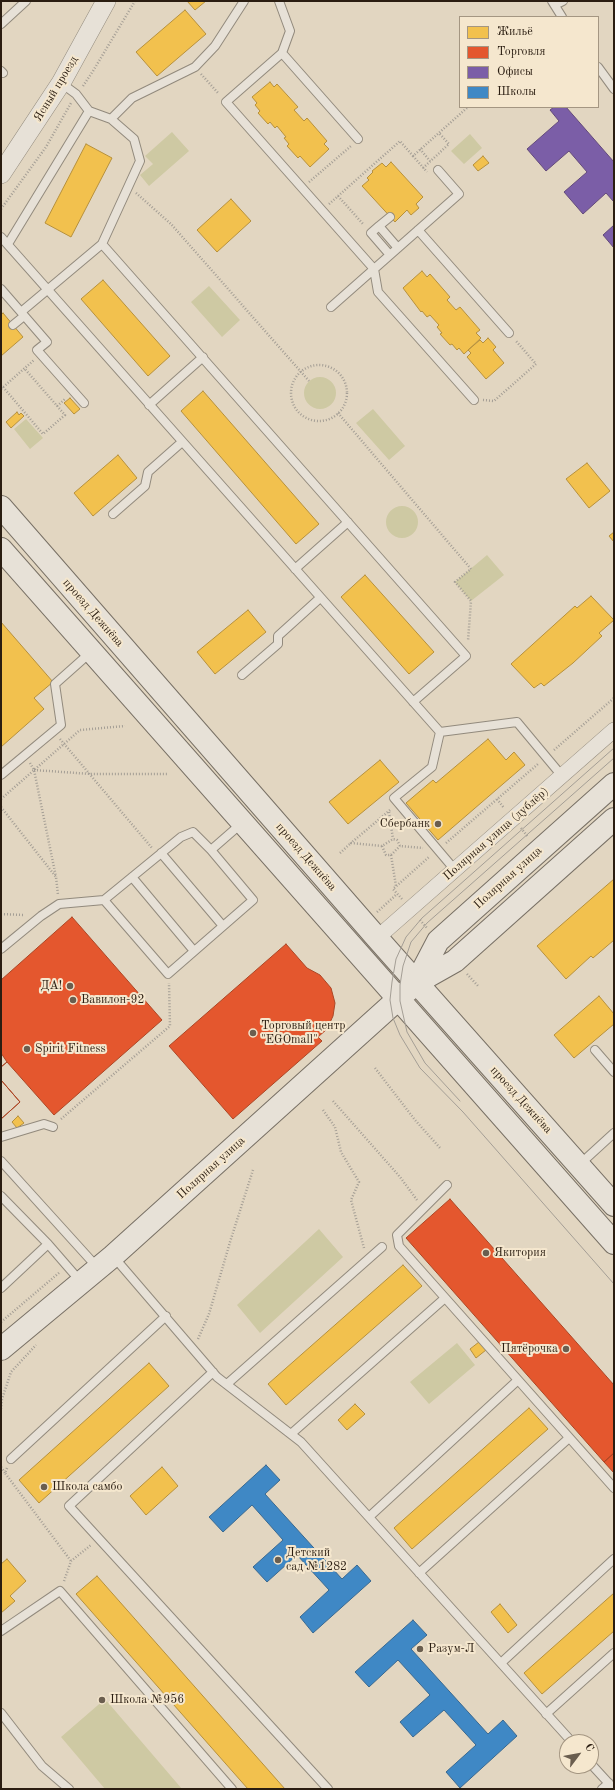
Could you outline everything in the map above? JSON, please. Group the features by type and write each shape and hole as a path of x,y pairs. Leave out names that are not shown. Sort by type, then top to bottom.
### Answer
{"main road":[{"name":"проезд Дежнёва","path":"1,507 416,983 614,1205"},
{"name":"проезд Дежнёва","path":"1,549 614,1244"},
{"name":"Полярная улица","path":"416,983 438,941 614,784"},
{"name":"Полярная улица","path":"1,1349 106,1262 416,983 455,961 610,826"}],"street":[{"name":"Ясный проезд","path":"1,174 61,83 106,1"},
{"name":"Полярная улица (дублёр)","path":"377,938 614,730"}],"lane":[{"path":"1,24 26,1"},
{"path":"111,119 132,98 194,67 215,46 244,1"},
{"path":"280,1 290,31 282,52 226,102 374,270 378,292 474,400"},
{"path":"561,16 554,3 563,1"},
{"path":"282,52 358,139"},
{"path":"599,68 614,89"},
{"path":"13,325 46,289 102,244 140,161 134,139 111,119 89,111 76,94 61,83"},
{"path":"8,244 89,111"},
{"path":"332,307 459,194 438,170"},
{"path":"390,217 371,233 390,255"},
{"path":"379,226 398,248"},
{"path":"418,230 509,333"},
{"path":"1,237 440,732"},
{"path":"102,244 466,656 413,702"},
{"path":"1,289 47,342 38,350 84,403"},
{"path":"149,404 203,357"},
{"path":"113,514 145,486 148,472 182,442"},
{"path":"295,569 348,522"},
{"path":"242,675 278,644 278,636 320,598"},
{"path":"1,775 60,725 55,684 91,652"},
{"path":"440,732 517,722 562,776"},
{"path":"440,732 432,768 394,798 455,870"},
{"path":"211,850 242,822"},
{"path":"1,949 41,916 59,904 104,900 181,837 193,832 211,850 253,900 168,974 104,900"},
{"path":"160,855 223,926"},
{"path":"132,877 194,951"},
{"path":"594,1050 614,1072"},
{"path":"1,1136 44,1124 55,1125"},
{"path":"579,1166 614,1133"},
{"path":"1,1161 106,1262 166,1316 213,1372 300,1442 565,1734"},
{"path":"447,1185 397,1235 399,1246 614,1488"},
{"path":"1,1196 48,1244 81,1282"},
{"path":"1,1288 48,1244"},
{"path":"227,1384 382,1247"},
{"path":"291,1434 445,1298"},
{"path":"11,1459 166,1316"},
{"path":"213,1372 69,1506 328,1789"},
{"path":"369,1517 518,1380"},
{"path":"419,1573 569,1438"},
{"path":"501,1663 614,1558"},
{"path":"1,1631 60,1591 232,1789"},
{"path":"546,1714 614,1653"},
{"path":"1,1713 42,1766 69,1789"},
{"path":"598,1774 608,1787"}],"path":[{"path":"194,67 226,102"},
{"path":"321,211 400,141 413,156 467,108"},
{"path":"423,168 449,144 439,133"},
{"path":"302,189 358,139"},
{"path":"420,150 438,170"},
{"path":"128,186 170,224 309,381"},
{"path":"338,196 371,233"},
{"path":"494,401 536,364 509,333"},
{"path":"24,368 65,415 43,434 2,388 24,368 41,354"},
{"path":"318,365 326,366 340,374 344,381 347,396 345,404 338,413 328,420 313,420 299,412 292,398 292,390 294,382 302,372 318,365"},
{"path":"338,413 470,568 455,582 471,601 466,656"},
{"path":"393,889 614,698"},
{"path":"1,799 80,730 125,726"},
{"path":"53,731 160,855"},
{"path":"25,755 34,770 56,877 59,904"},
{"path":"34,770 91,774 168,774"},
{"path":"497,799 508,812"},
{"path":"340,853 398,803"},
{"path":"1,807 56,877"},
{"path":"388,811 393,839"},
{"path":"518,825 530,839"},
{"path":"393,839 398,840 400,846"},
{"path":"351,843 382,846 393,839"},
{"path":"382,846 386,855 391,855"},
{"path":"400,846 438,850"},
{"path":"391,855 400,846"},
{"path":"391,855 396,886"},
{"path":"374,914 397,894"},
{"path":"1,914 41,916"},
{"path":"55,1125 170,1026 168,974"},
{"path":"375,1068 415,1120 440,1148"},
{"path":"333,1101 400,1177 423,1209"},
{"path":"323,1110 335,1127 341,1152 359,1182 351,1200 367,1260"},
{"path":"193,1348 209,1314 253,1170"},
{"path":"1,1322 67,1267"},
{"path":"1,1409 2,1398 11,1372 37,1344"},
{"path":"5,1473 11,1459"},
{"path":"1,1467 71,1561"},
{"path":"60,1591 71,1561 99,1538"}],"shaded area":[{"path":"172,132 189,151 149,186 140,175 153,164 145,156"},
{"path":"470,134 482,148 464,164 451,151"},
{"path":"209,286 240,320 222,337 191,302"},
{"path":"317,377 323,377 332,381 336,393 332,405 323,409 317,409 308,405 304,396 304,390 308,381"},
{"path":"373,409 405,446 389,460 356,423"},
{"path":"26,419 43,438 30,449 14,429"},
{"path":"399,506 405,506 414,510 418,522 414,534 405,538 399,538 390,534 386,525 386,519 390,510"},
{"path":"487,555 504,575 471,601 455,582"},
{"path":"319,1229 343,1257 260,1333 237,1305"},
{"path":"457,1343 475,1365 429,1404 410,1382"},
{"path":"105,1699 182,1789 105,1789 61,1737"}],"building: Жильё":[{"path":"187,1 206,1 195,10"},
{"path":"185,10 206,34 157,76 136,52"},
{"path":"270,82 274,87 277,84 298,107 294,110 304,121 307,118 327,141 324,144 329,149 310,167 300,156 298,158 287,146 289,144 284,138 286,137 277,126 275,128 270,122 268,124 258,113 260,111 255,105 257,103 252,97"},
{"path":"86,144 112,158 71,237 45,223"},
{"path":"483,156 489,163 478,171 473,165"},
{"path":"391,162 423,197 416,204 419,208 411,215 407,210 395,222 362,186 369,180 367,178 373,172 372,171 382,163 386,167"},
{"path":"231,199 251,221 217,252 197,230"},
{"path":"422,271 427,277 430,274 450,297 447,300 456,310 460,307 480,330 476,333 481,338 464,354 459,348 457,350 452,344 450,345 440,334 442,333 437,327 439,325 430,315 427,317 422,311 421,312 403,288"},
{"path":"103,280 170,356 148,376 81,299"},
{"path":"3,313 23,337 1,356 1,315"},
{"path":"488,338 496,347 493,350 504,363 486,379 467,357 471,353 468,350 480,340 483,343"},
{"path":"203,391 319,524 296,544 181,411"},
{"path":"70,398 80,409 74,414 64,403"},
{"path":"17,412 19,415 21,413 24,416 11,428 6,422"},
{"path":"118,455 137,478 93,516 74,493"},
{"path":"587,463 610,491 589,508 566,479"},
{"path":"614,532 614,542 609,536"},
{"path":"365,575 434,652 409,674 341,597"},
{"path":"591,596 614,620 599,633 602,636 573,663 544,686 541,683 534,688 511,664 575,606 577,608"},
{"path":"248,610 266,632 215,674 197,652"},
{"path":"1,622 53,682 34,698 44,709 1,747"},
{"path":"488,739 506,760 514,752 525,765 438,840 406,803 433,780 436,783"},
{"path":"380,760 399,782 348,824 329,802"},
{"path":"614,879 614,940 593,958 591,956 566,979 537,946"},
{"path":"599,996 614,1014 614,1024 574,1058 554,1035"},
{"path":"18,1116 24,1123 17,1128 12,1122"},
{"path":"403,1265 422,1286 286,1405 268,1384"},
{"path":"479,1342 486,1350 476,1358 470,1349"},
{"path":"149,1363 169,1386 39,1503 19,1480"},
{"path":"355,1404 365,1414 347,1430 338,1420"},
{"path":"529,1408 548,1429 412,1549 394,1528"},
{"path":"162,1467 178,1486 146,1515 130,1496"},
{"path":"7,1559 26,1581 10,1596 15,1601 1,1613 1,1564"},
{"path":"97,1576 285,1789 248,1789 76,1594"},
{"path":"614,1593 614,1631 542,1694 524,1673"},
{"path":"500,1604 517,1625 508,1633 491,1612"}],"building: Торговля":[{"name":"Вавилон-92","path":"72,917 162,1020 54,1115 7,1062 1,1067 1,980"},
{"name":"Торговый центр \"EGOmall\"","path":"286,944 307,968 320,975 331,988 335,1003 333,1016 327,1029 318,1037 322,1041 233,1119 169,1046"},
{"path":"1,1053 7,1062 1,1067"},
{"path":"1,1080 20,1102 1,1119"},
{"path":"1,1080 20,1102 1,1119"},
{"path":"450,1199 614,1385 614,1453 604,1462 406,1238"},
{"path":"614,1453 614,1473 604,1462"}],"building: Офисы":[{"path":"553,108 567,108 614,162 614,202 606,193 583,214 564,192 587,172 569,151 546,171 527,149 559,121 550,110"},
{"path":"614,225 614,248 603,235"}],"building: Школы":[{"path":"266,1465 280,1480 265,1494 342,1579 357,1565 371,1581 313,1633 300,1617 329,1590 297,1555 267,1582 253,1567 283,1540 252,1505 223,1532 209,1517"},
{"path":"413,1620 427,1635 411,1649 488,1734 503,1720 517,1736 460,1788 446,1772 476,1745 444,1710 413,1737 400,1722 430,1695 398,1660 369,1687 355,1672"}],"tram line":[{"path":"614,748 422,918 406,937 396,959 390,1000 393,1018 400,1035 420,1068 463,1112 614,1284"},
{"path":"460,1101 425,1063 407,1032 400,1001 400,985 403,966 411,942 427,923 614,758"}],"place":[{"name":"Сбербанк","path":"438,824"},
{"name":"ДА!","path":"70,986"},
{"name":"Вавилон-92","path":"73,1000"},
{"name":"Торговый центр \"EGOmall\"","path":"253,1033"},
{"name":"Spirit Fitness","path":"27,1049"},
{"name":"Якитория","path":"486,1253"},
{"name":"Пятёрочка","path":"566,1349"},
{"name":"Школа самбо","path":"44,1487"},
{"name":"Детский сад №1282","path":"278,1560"},
{"name":"Разум-Л","path":"420,1649"},
{"name":"Школа №956","path":"102,1700"}]}
